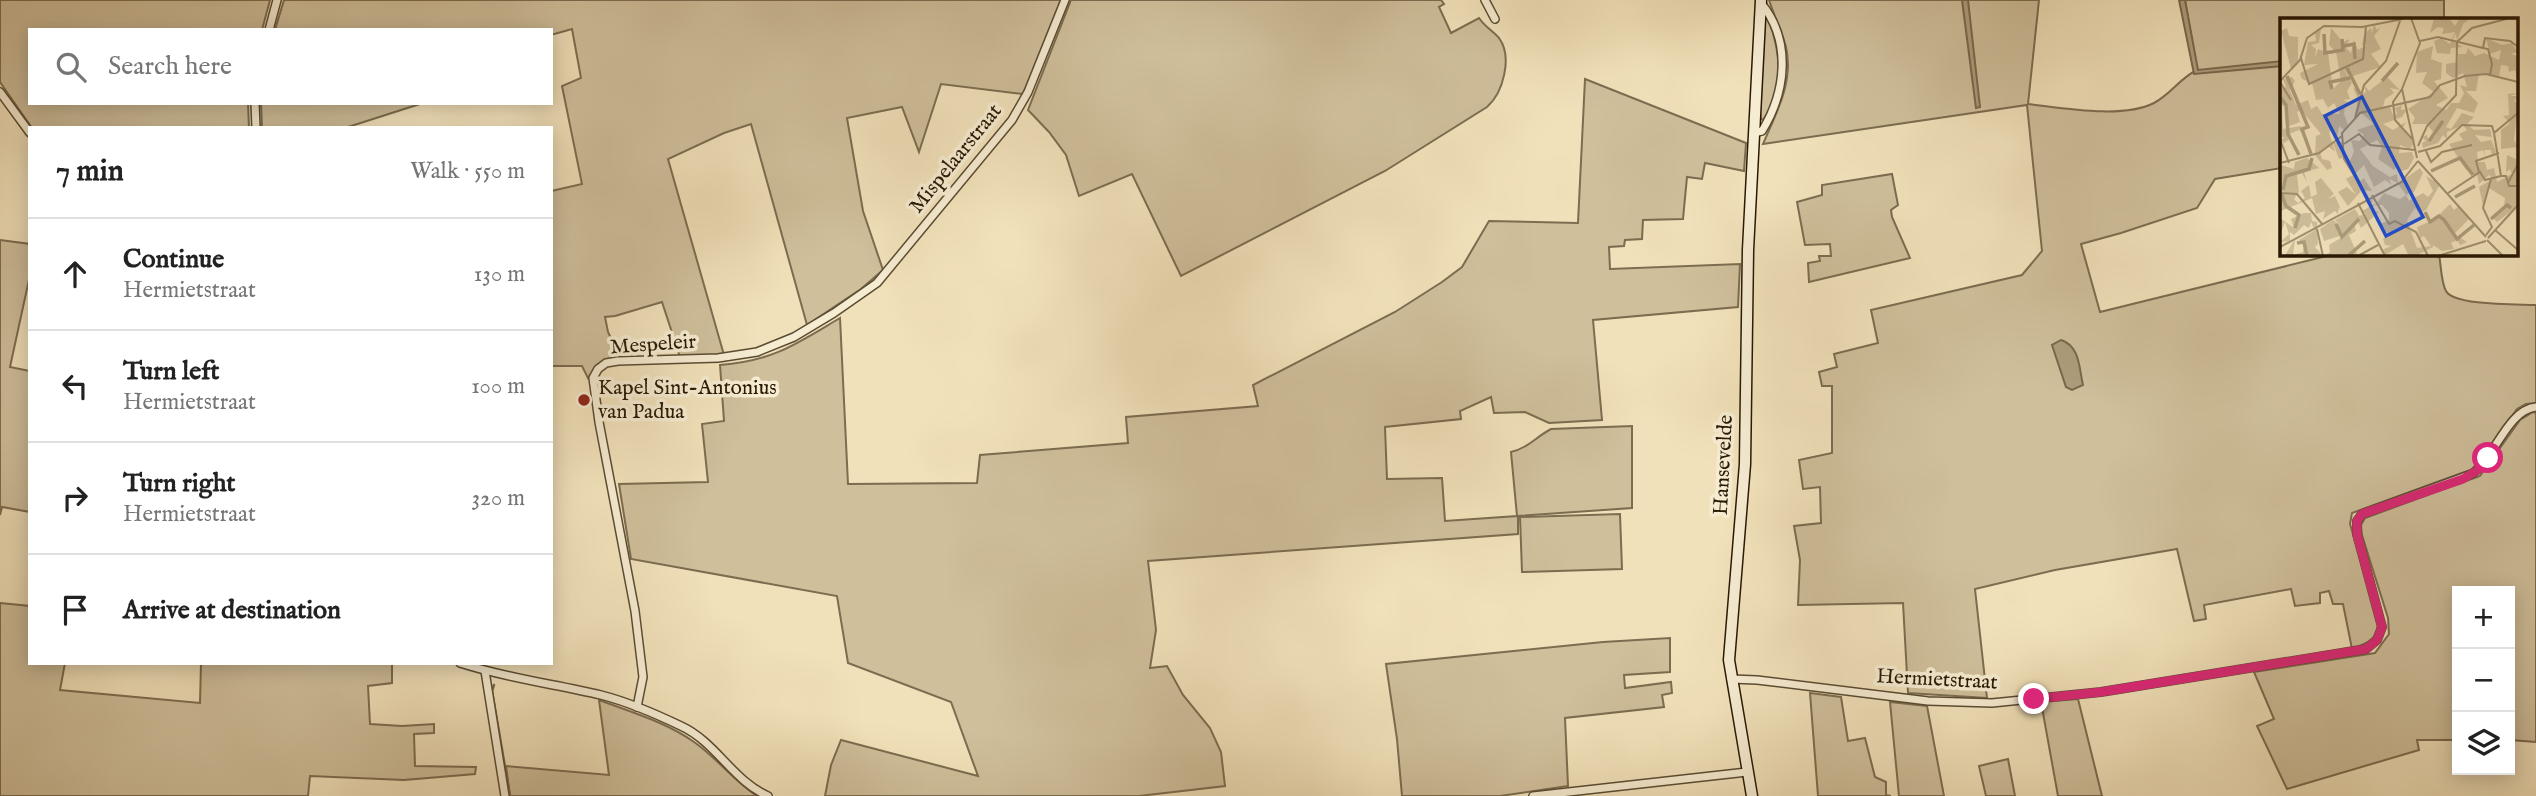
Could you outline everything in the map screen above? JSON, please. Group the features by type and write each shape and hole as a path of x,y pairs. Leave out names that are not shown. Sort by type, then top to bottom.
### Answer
{"street":[{"path":"270,28 277,0"},
{"name":"Mispelaarstraat","path":"898,258 1012,120 1028,92 1065,0"},
{"path":"1485,0 1495,19"},
{"path":"1754,133 1762,131 1768,122 1782,82 1780,48 1771,15 1761,1"},
{"name":"Hansevelde","path":"1752,796 1731,679 1730,643 1746,453 1748,262 1761,1"},
{"path":"0,92 28,130"},
{"path":"255,105 256,126"},
{"name":"Mespeleir","path":"637,707 643,677 635,611 599,422 593,378 598,369 606,363 618,361 718,358 757,352 794,337 834,313 877,283 898,258"},
{"name":"Hermietstraat","path":"1731,679 1928,701 1992,703 2101,692 2366,649 2377,640 2382,627 2357,534 2358,519 2362,514 2472,474 2484,464 2511,422 2524,410 2536,407"},
{"path":"466,665 604,696 637,707 695,733 746,783 768,796"},
{"path":"485,671 505,796"},
{"path":"1533,796 1747,772"}],"shaded area":[{"path":"0,0 270,0 263,28 28,28 28,105 248,105 249,126 31,126 0,82"},
{"path":"284,0 1061,0 1023,94 941,84 919,152 902,107 847,118 863,211 883,270 861,289 807,325 751,124 724,133 668,159 724,355 680,357 662,302 605,317 608,332 619,355 616,359 598,364 588,378 582,366 553,366 553,191 582,184 562,86 581,78 572,29 553,34 553,28 276,28"},
{"path":"1071,0 1441,0 1444,4 1439,7 1451,33 1479,18 1499,38 1506,64 1502,84 1487,107 1385,171 1181,276 1132,174 1079,196 1066,155 1028,110"},
{"path":"1769,0 2039,0 2028,104 2109,111 2141,108 2154,103 2197,70 2185,0 2444,0 2444,18 2280,18 2280,168 2215,179 2197,208 2081,244 2100,312 2327,256 2439,256 2444,287 2451,296 2474,302 2536,305 2536,403 2517,409 2473,469 2352,513 2350,524 2378,620 2377,632 2371,639 2352,649 2343,604 2333,604 2329,591 2320,593 2320,603 2295,606 2291,589 2204,605 2206,619 2194,621 2177,549 2055,570 1975,589 1987,698 1908,693 1903,603 1798,605 1800,560 1794,526 1821,523 1820,487 1803,489 1799,460 1832,453 1832,386 1822,386 1819,372 1837,367 1834,354 1878,343 1871,310 2022,275 2042,251 2027,105 1763,144 1786,85 1788,60"},
{"path":"1962,0 1968,0 1980,107 1976,108"},
{"path":"2179,0 2185,0 2198,70 2280,61 2280,66 2194,74"},
{"path":"1765,18 1768,19 1776,44 1779,70 1775,96 1763,120 1760,114"},
{"path":"1585,79 1746,143 1744,171 1705,163 1702,179 1687,177 1683,219 1643,220 1642,239 1625,240 1624,246 1609,247 1610,269 1740,264 1738,307 1593,320 1602,420 1549,423 1525,412 1494,413 1491,397 1460,411 1461,419 1385,427 1387,479 1442,478 1445,521 1517,516 1511,452 1551,429 1632,426 1632,508 1518,516 1518,534 1148,561 1156,630 1150,668 1167,666 1183,695 1210,728 1221,752 1225,786 1139,796 825,796 831,765 841,740 978,776 951,702 848,663 837,596 631,559 619,484 708,482 702,424 724,421 720,365 755,360 783,350 840,318 848,484 977,483 980,455 1128,443 1126,417 1258,406 1253,385 1395,312 1442,282 1462,267 1489,221 1578,223"},
{"path":"261,105 417,105 351,126 262,126"},
{"path":"1892,174 1898,205 1891,210 1892,217 1910,258 1809,282 1808,263 1820,261 1819,256 1831,256 1830,244 1805,245 1797,202 1822,195 1822,185"},
{"path":"0,240 28,244 28,284 10,367 28,371 28,512 2,507 0,515"},
{"path":"2061,340 2072,347 2079,365 2083,385 2072,390 2066,387 2052,345"},
{"path":"2533,412 2536,413 2536,742 2515,740 2515,586 2452,586 2452,740 2417,740 2419,750 2287,789 2257,726 2274,719 2254,672 2375,653 2389,634 2388,618 2362,535 2361,525 2365,518 2480,476 2520,420"},
{"path":"1620,514 1622,569 1522,572 1520,517"},
{"path":"0,603 28,606 28,665 65,665 60,690 200,703 201,665 392,665 392,683 368,686 370,724 434,724 434,733 414,734 415,766 476,767 475,774 404,780 310,776 308,796 0,796"},
{"path":"1670,638 1670,672 1624,675 1625,688 1671,682 1672,693 1662,695 1664,707 1565,718 1568,786 1500,796 1402,796 1386,664 1603,642"},
{"path":"1810,693 1841,697 1848,741 1865,738 1875,777 1886,782 1886,795 1891,796 1818,796"},
{"path":"2078,699 2102,796 2058,796 2041,702"},
{"path":"599,700 648,718 683,735 757,796 510,796 506,766 609,775"},
{"path":"1890,702 1927,706 1944,796 1899,796"},
{"path":"2008,759 2015,796 1986,796 1979,766"}],"waterway":[{"path":"494,685 492,691 510,796"}],"place":[{"name":"Kapel Sint-Antonius van Padua","path":"584,400"}],"route":[{"path":"2034,699 2101,692 2366,649 2377,640 2382,627 2357,534 2358,519 2362,514 2463,479 2478,470 2488,458"}]}
